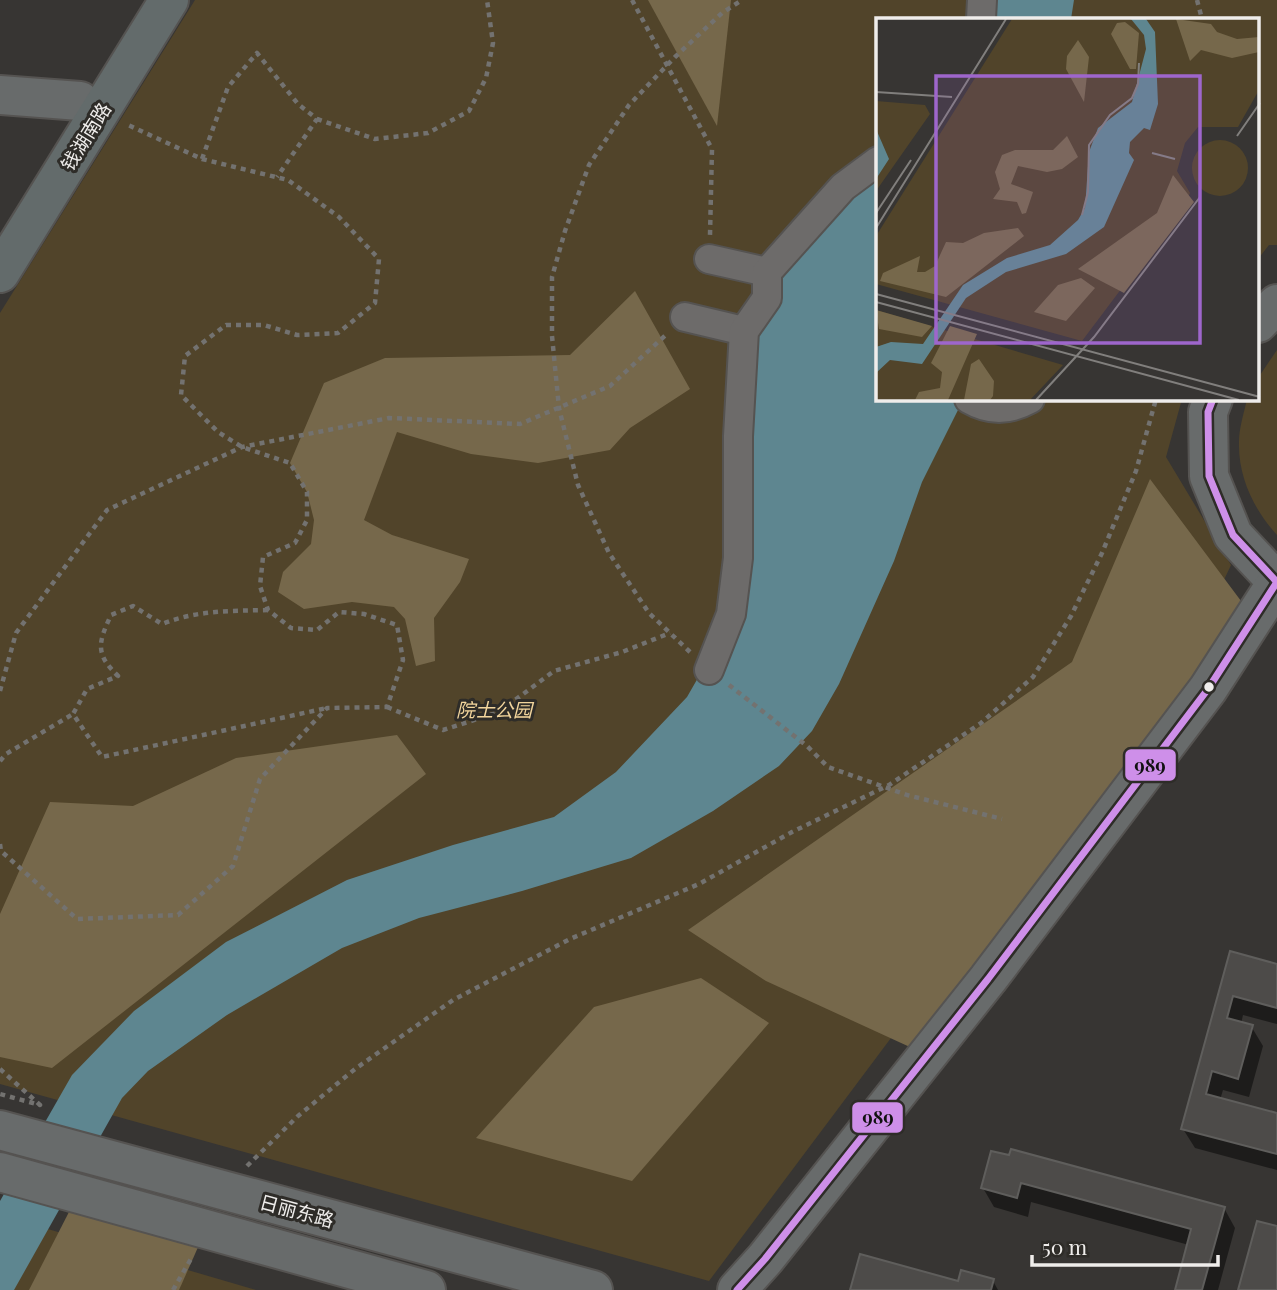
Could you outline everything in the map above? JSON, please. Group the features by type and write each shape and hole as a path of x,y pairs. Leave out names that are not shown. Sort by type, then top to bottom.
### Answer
{"main road":[{"name":"钱湖南路","path":"0,273 90,106 140,0"},
{"name":"钱湖南路","path":"0,224 170,0"}],"street":[{"path":"981,18 982,0"},
{"path":"0,95 90,106"},
{"path":"715,674 731,614 738,558 738,436 744,331 767,299 767,272 843,187 876,162"},
{"path":"709,259 767,272"},
{"path":"1260,321 1277,304"},
{"path":"685,317 744,331"},
{"path":"973,401 984,407 1000,409 1016,407 1026,401"},
{"path":"737,1290 765,1259 988,979 1208,689 1277,582 1233,535 1209,476 1208,412 1212,401"},
{"name":"日丽东路","path":"0,1130 593,1290"},
{"path":"0,1172 426,1290"}],"path":[{"path":"202,159 229,87 257,53 298,104 317,119 375,139 428,133 469,111 486,78 494,43 487,0"},
{"path":"632,0 712,149 709,259"},
{"path":"741,0 722,13 629,106 589,165 565,231 552,277 552,336 559,408 578,485 610,554 649,613 715,674 828,767 884,787 1002,819"},
{"path":"1197,0 1202,18"},
{"path":"90,106 202,159 288,180 339,217 379,259 375,303 338,333 297,335 264,325 226,325 185,356 181,395 218,432 242,447 290,463 307,492 307,520 295,543 263,557 260,586 268,610 291,628 317,630 339,612 364,614 397,625 403,660 387,707"},
{"path":"277,177 317,119"},
{"path":"0,691 16,633 107,510 242,447 388,418 520,424 610,386 685,317"},
{"path":"229,1192 241,1171 298,1116 355,1069 453,1000 570,939 699,884 792,832 884,787 981,723 1033,677 1071,616 1102,553 1136,471 1155,401"},
{"path":"0,761 6,754 73,714 87,689 118,676 107,666 100,653 102,636 111,615 132,606 162,624 180,617 211,611 268,610"},
{"path":"73,714 102,757 327,708 387,707 443,730 499,712 554,670 622,652 670,633"},
{"path":"0,844 1,853 77,919 178,915 233,866 260,779 327,708"},
{"path":"0,1069 40,1105 0,1094"},
{"path":"173,1290 207,1230"}],"green space":[{"name":"院士公园","path":"195,0 1277,0 1277,245 1269,245 1260,256 1260,18 876,18 876,401 1181,401 1166,457 1231,565 1207,616 709,1281 0,1084 0,313"},
{"path":"1277,350 1277,535 1261,515 1249,492 1239,455 1247,401 1260,401 1260,375"},
{"path":"0,1215 256,1290 0,1290"}],"shaded area":[{"path":"648,0 731,0 717,126"},
{"path":"635,291 690,389 630,428 610,450 538,463 471,454 397,432 364,520 392,535 469,559 460,582 434,618 435,661 416,666 405,619 394,607 352,602 304,609 278,592 283,572 311,544 314,520 307,492 290,463 324,383 385,358 570,355"},
{"path":"1150,479 1247,609 912,1048 766,981 688,930 1072,662"},
{"path":"397,735 426,774 52,1068 0,1057 0,914 50,802 133,806 236,758"},
{"path":"701,978 769,1023 632,1181 476,1138 594,1007"},
{"path":"70,1210 199,1245 179,1290 29,1290"}],"water":[{"path":"982,0 1074,0 1071,18 981,18"},
{"path":"876,175 876,401 956,401 961,404 922,482 894,561 839,684 812,731 779,766 713,811 631,858 419,918 342,948 227,1015 148,1071 122,1098 14,1290 0,1290 0,1201 72,1075 134,1011 226,942 347,880 453,845 554,817 616,772 687,697 722,636 741,367 786,251"}],"building":[{"path":"1230,951 1277,964 1277,1008 1233,996 1227,1018 1253,1025 1238,1079 1212,1071 1206,1094 1277,1113 1277,1154 1181,1129"},
{"path":"1011,1149 1225,1207 1202,1290 1175,1290 1191,1229 1021,1183 1017,1198 981,1188 991,1151 1009,1155"},
{"path":"1257,1221 1277,1226 1277,1290 1238,1290"},
{"path":"860,1254 958,1281 961,1270 994,1279 991,1290 850,1290"}],"transit line":[{"name":"989","path":"1212,401 1208,412 1209,476 1233,535 1277,582"},
{"name":"989","path":"737,1290 765,1259 988,979 1208,689 1277,582"}]}
